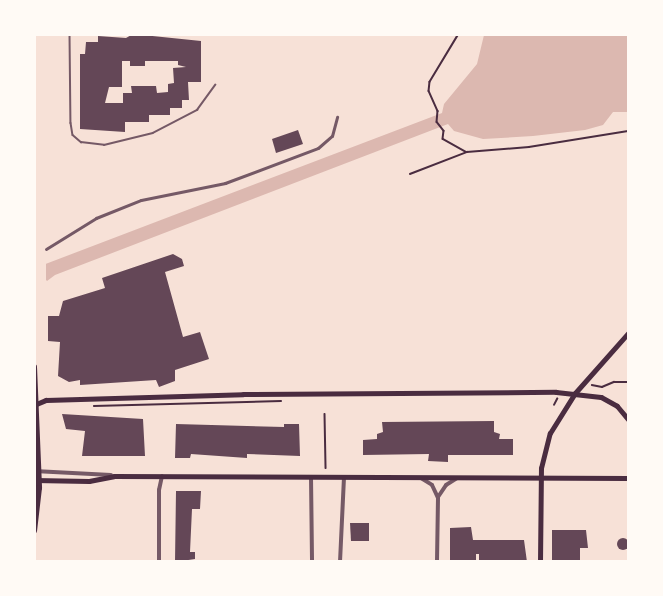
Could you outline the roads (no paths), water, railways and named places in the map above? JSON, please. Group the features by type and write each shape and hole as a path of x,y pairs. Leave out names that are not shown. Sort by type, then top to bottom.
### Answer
{"main road":[{"path":"540,561 540,479 550,433 575,393 628,333"},
{"path":"34,367 37,480 34,531"},
{"path":"35,405 46,400 243,394 575,393 610,401 628,419"},
{"path":"37,480 89,481 114,476 628,478"}],"street":[{"path":"46,249 96,218 141,200 225,183 318,148 332,136 337,117"},
{"path":"36,471 88,471 114,476"},
{"path":"159,561 159,490 162,476"},
{"path":"311,477 312,561"},
{"path":"340,561 344,477"},
{"path":"420,478 432,485 438,498 437,561"},
{"path":"438,498 446,485 457,478"}],"lane":[{"path":"70,34 72,135 81,142 104,145 153,133 197,110 215,85"}]}
